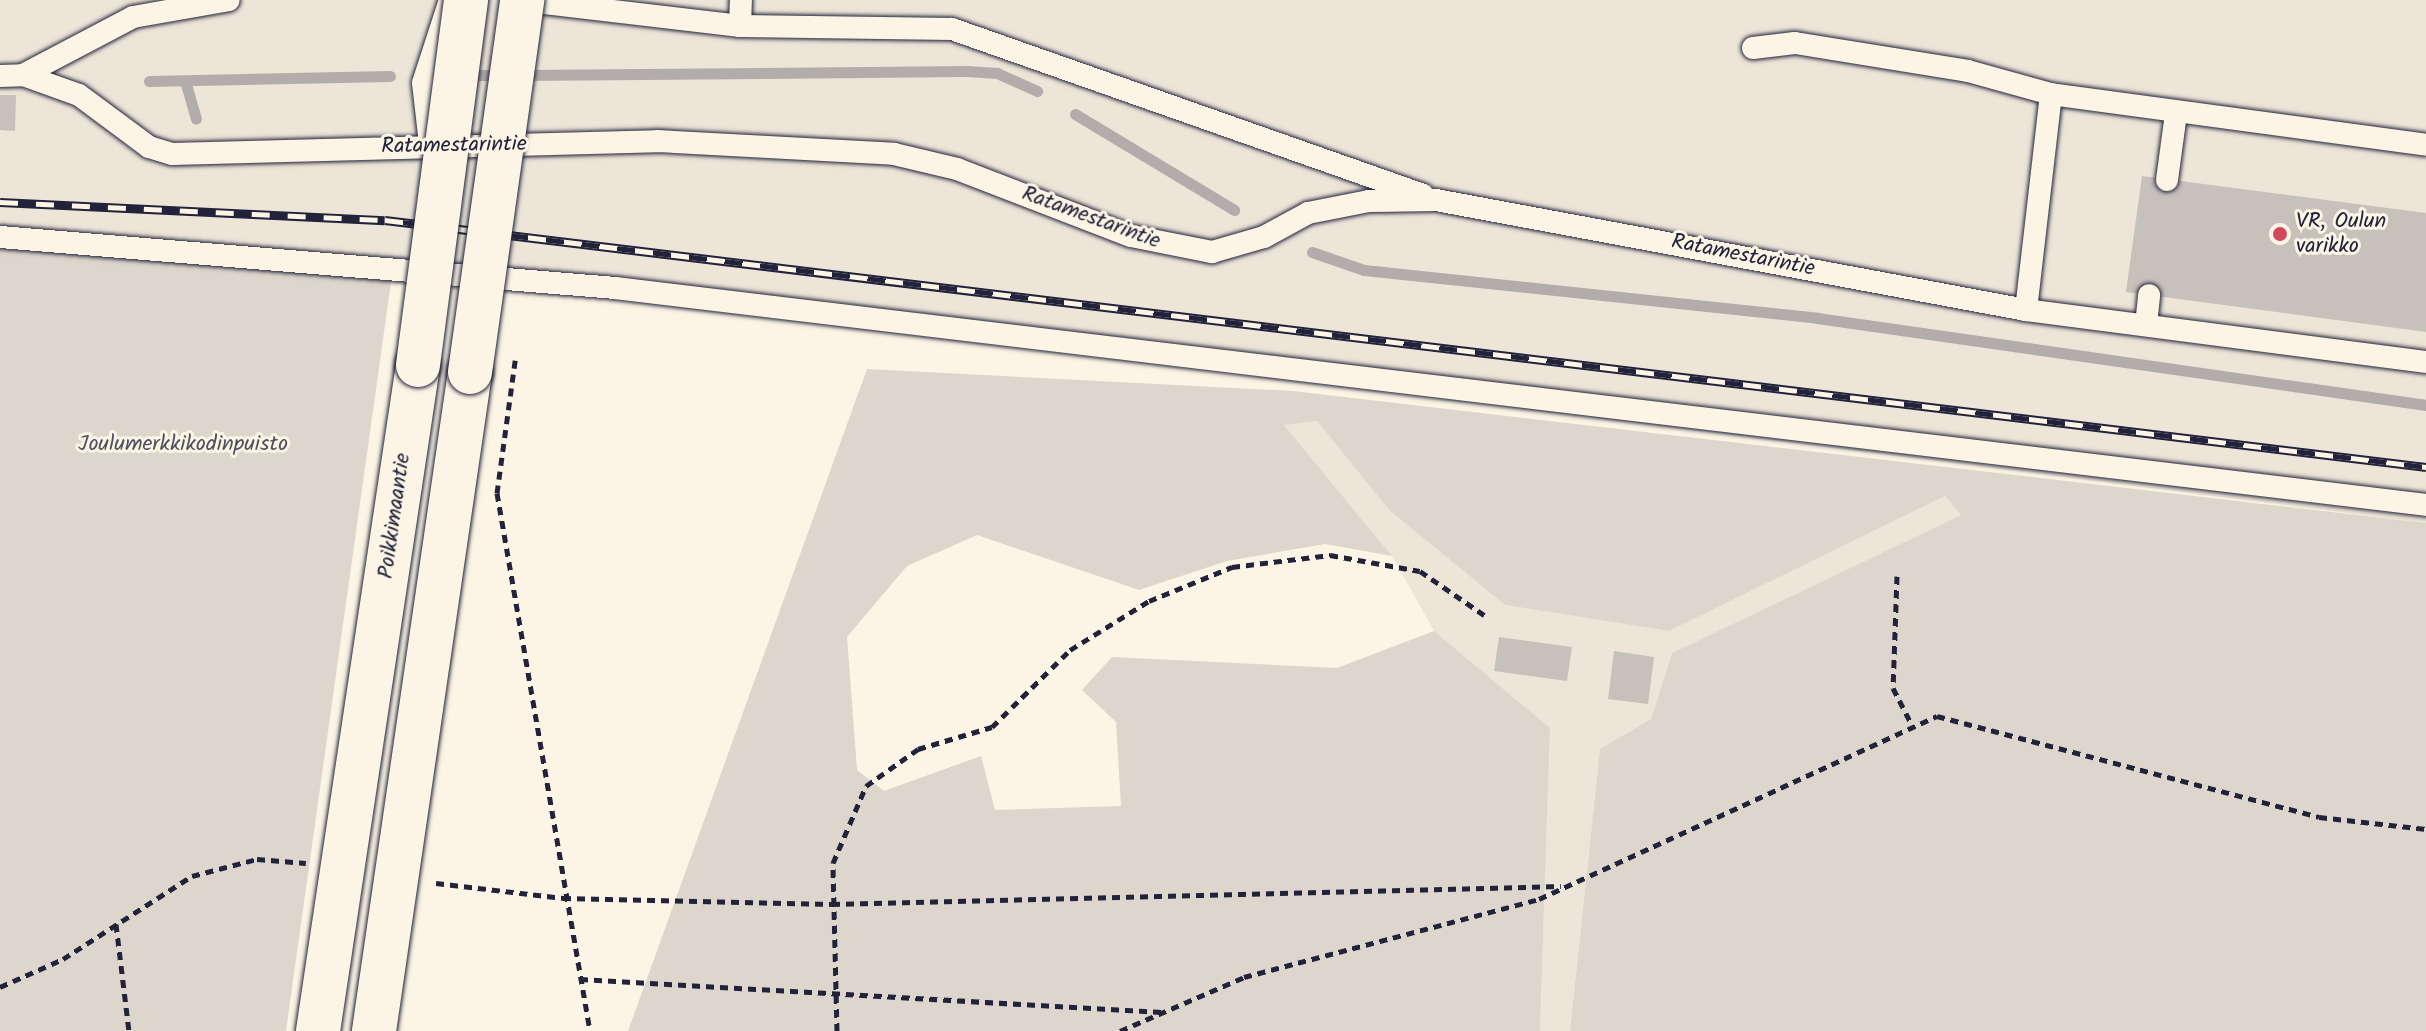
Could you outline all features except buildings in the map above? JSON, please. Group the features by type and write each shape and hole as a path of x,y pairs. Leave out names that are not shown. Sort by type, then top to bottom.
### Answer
{"main road":[{"name":"Poikkimaantie","path":"318,1031 418,365 451,0"},
{"path":"374,1031 470,372 520,0"}],"lane":[{"path":"23,75 133,17 229,0"},
{"path":"430,144 423,83 451,0"},
{"path":"520,0 740,26 952,29 1436,200"},
{"path":"740,26 741,0"},
{"path":"1753,48 1795,43 1968,71 2051,94 2426,145"},
{"name":"Ratamestarintie","path":"0,76 23,75 79,95 149,147 172,154 430,144 657,141 894,154 957,169 1131,236 1212,252 1264,237 1308,213 1369,201 1436,200 2026,310 2426,362"},
{"path":"2026,310 2051,94"},
{"path":"2167,180 2176,113"},
{"path":"0,237 615,288 2426,505"},
{"path":"2146,325 2149,295"}],"path":[{"path":"497,493 563,898 590,1031"},
{"path":"837,1031 833,996 833,863 866,786 918,749 992,727 1070,650 1149,601 1232,567 1330,555 1420,571 1484,615"},
{"path":"1897,576 1893,688 1913,727"},
{"path":"1120,1031 1244,977 1566,886 1937,716 2319,817 2426,829"},
{"path":"0,987 63,959 192,876 257,859 307,863"},
{"path":"435,883 563,898 832,904 1566,886"},
{"path":"116,924 129,1031"},
{"path":"580,979 1163,1013"}],"shaded area":[{"path":"0,0 2426,0 2426,523 385,265 0,263"},
{"path":"1317,421 1389,510 1505,605 1669,631 1945,496 1961,515 1672,653 1651,719 1600,750 1570,1031 1540,1031 1550,728 1434,631 1392,556 1284,425"}],"green space":[{"name":"Joulumerkkikodinpuisto","path":"0,249 392,275 286,1031 0,1031"},
{"path":"867,369 1293,391 2426,523 2426,1031 1570,1031 1600,749 1651,719 1672,653 1961,515 1945,496 1669,631 1505,605 1389,510 1317,421 1284,425 1392,556 1325,544 1227,561 1139,590 977,535 907,566 847,637 857,770 884,791 981,756 995,810 1121,806 1116,722 1082,690 1112,657 1337,668 1434,631 1550,728 1540,1031 628,1031"}],"waterway":[{"path":"521,75 967,71 997,73 1037,91"},
{"path":"465,75 504,75"},
{"path":"149,81 390,76"},
{"path":"186,84 196,119"},
{"path":"1075,114 1234,210"},
{"path":"1312,252 1364,270 1817,318 2426,405"}],"railway":[{"path":"0,202 385,220 2426,467"}],"place":[{"name":"VR, Oulun varikko","path":"2280,234"}]}
